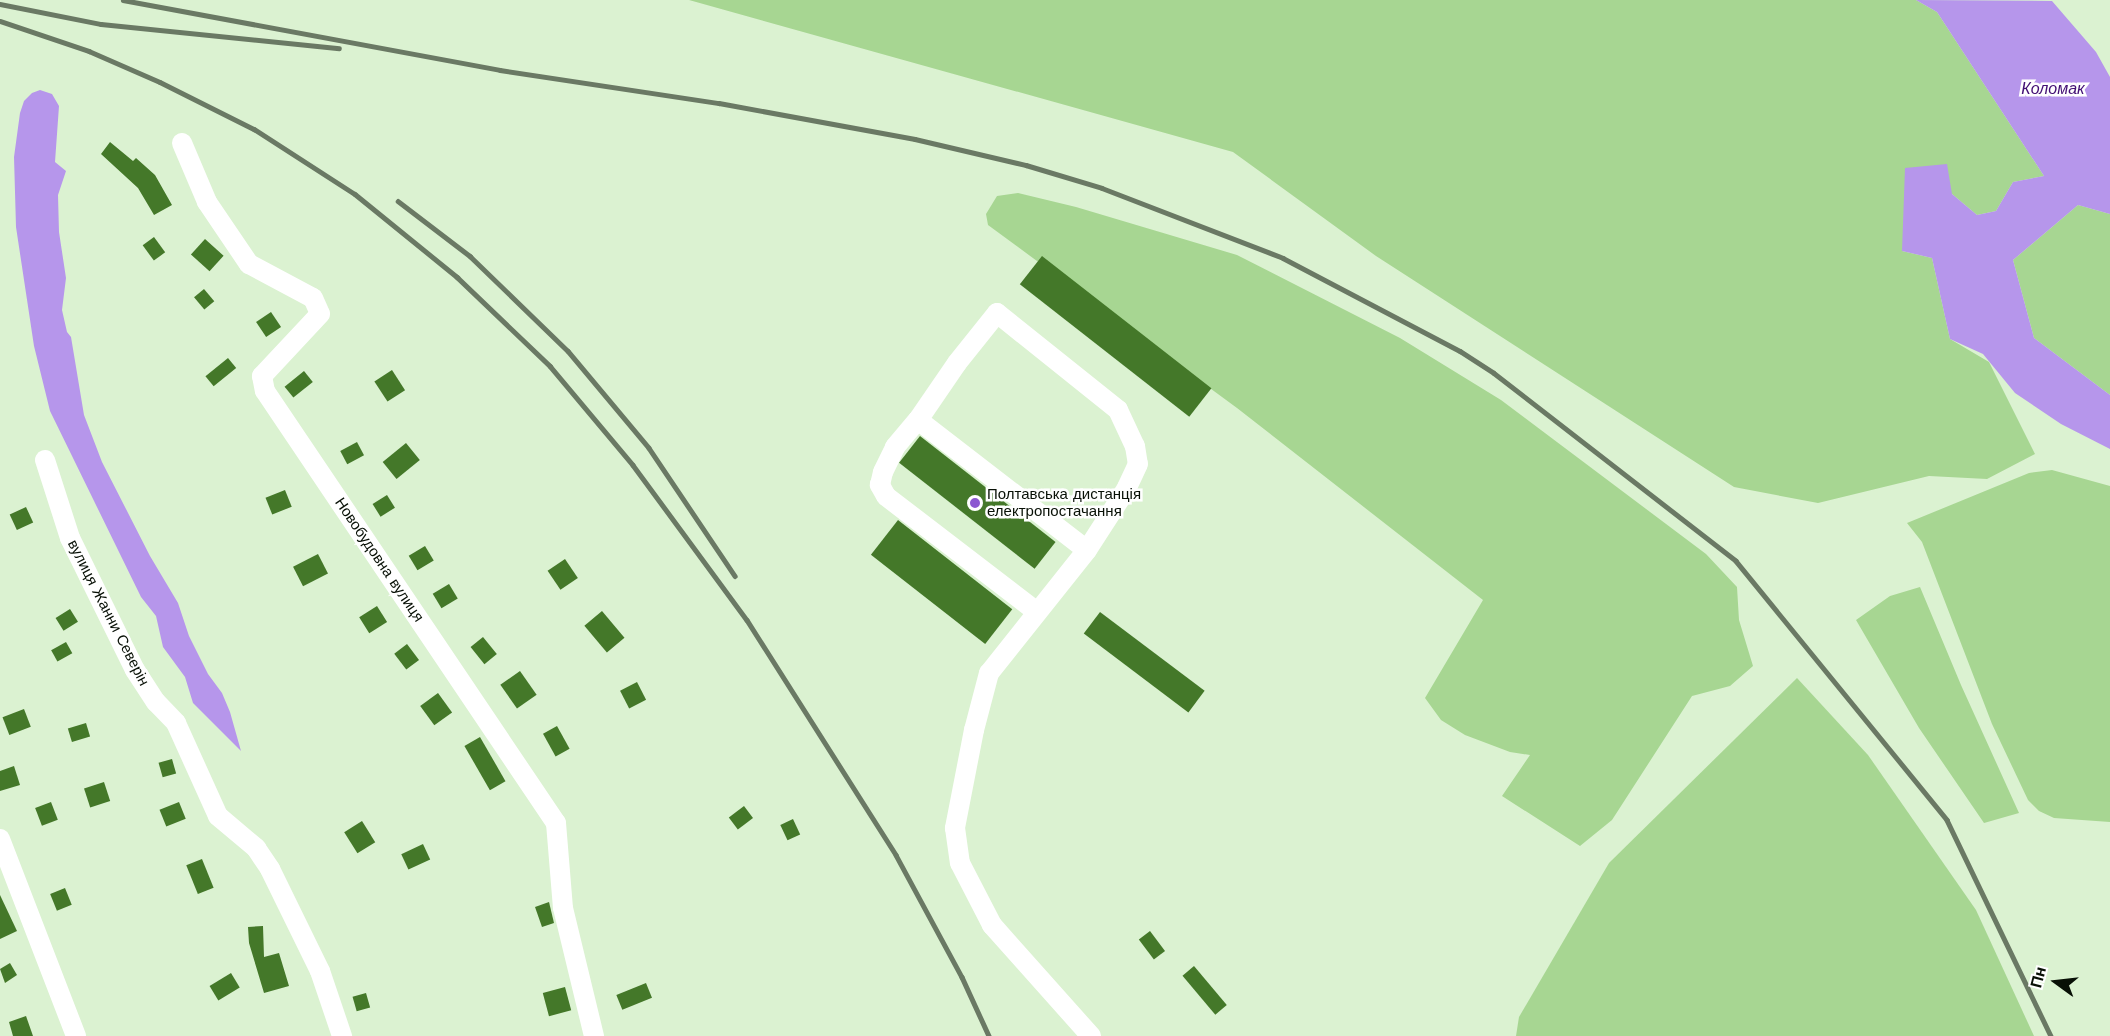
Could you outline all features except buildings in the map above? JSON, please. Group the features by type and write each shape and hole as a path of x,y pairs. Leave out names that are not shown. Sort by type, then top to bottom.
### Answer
{"street":[{"name":"Новобудовна вулиця","path":"182,143 207,202 249,264 313,298 320,314 262,376 265,391 556,823 563,908 594,1036"},
{"path":"1037,612 886,496 880,485 883,472 895,447 918,420 957,363 997,312 1118,410 1135,446 1138,464 1127,488 1087,550 989,673 974,730 955,828 960,863 992,925 1091,1036"},
{"path":"918,420 1087,550"},
{"name":"вулиця Жанни Северін","path":"45,460 69,538 135,670 156,702 176,723 218,816 256,848 270,869 320,971 342,1036"},
{"path":"0,839 76,1036"}],"green space":[{"path":"689,0 1916,0 1937,12 2044,176 2013,182 1996,211 1977,215 1952,194 1902,251 1932,258 1950,339 1989,362 2035,454 1987,479 1929,476 1818,503 1734,487 1376,256 1233,152"},
{"path":"1018,193 1076,207 1237,255 1400,338 1501,400 1706,554 1737,587 1739,620 1753,666 1730,686 1692,696 1612,820 1580,846 1502,796 1530,755 1510,752 1465,735 1441,720 1425,698 1483,600 1237,408 988,225 986,214 997,196"},
{"path":"2078,205 2110,214 2110,395 2034,338 2013,260"},
{"path":"2052,470 2110,486 2110,822 2054,818 2039,811 2028,800 1992,724 1922,542 1907,523 2029,473"},
{"path":"1920,587 2019,813 1984,823 1919,728 1856,620 1890,596"},
{"path":"1797,678 1868,755 1976,910 2034,1036 1516,1036 1519,1017 1609,863"}],"water":[{"name":"Коломак","path":"1916,0 2052,1 2096,52 2110,77 2110,214 2078,205 2013,260 2034,338 2110,395 2110,449 2061,424 2015,393 1983,354 1950,339 1932,258 1902,251 1905,168 1947,164 1952,194 1977,215 1996,211 2013,182 2044,176 1937,12"},
{"path":"40,90 52,94 59,106 55,162 66,171 58,195 59,232 66,278 62,310 67,332 71,337 84,415 102,462 150,556 178,603 189,636 208,674 222,693 241,751 193,703 185,677 163,647 156,616 141,597 50,411 34,346 16,227 14,157 20,113 24,101 32,93"}],"railway":[{"path":"123,0 500,70 719,103 915,139 1026,165 1102,188 1283,258 1460,351 1494,373 1736,561 1947,820 2051,1036"},
{"path":"0,4 101,24 339,48"},
{"path":"0,21 89,51 160,82 254,129 355,194 457,277 550,366 633,465 747,620 896,855 962,977 989,1036"},
{"path":"398,201 470,256 568,351 649,448 735,576"}],"place":[{"name":"Полтавська дистанція електропостачання","path":"975,503"}]}
